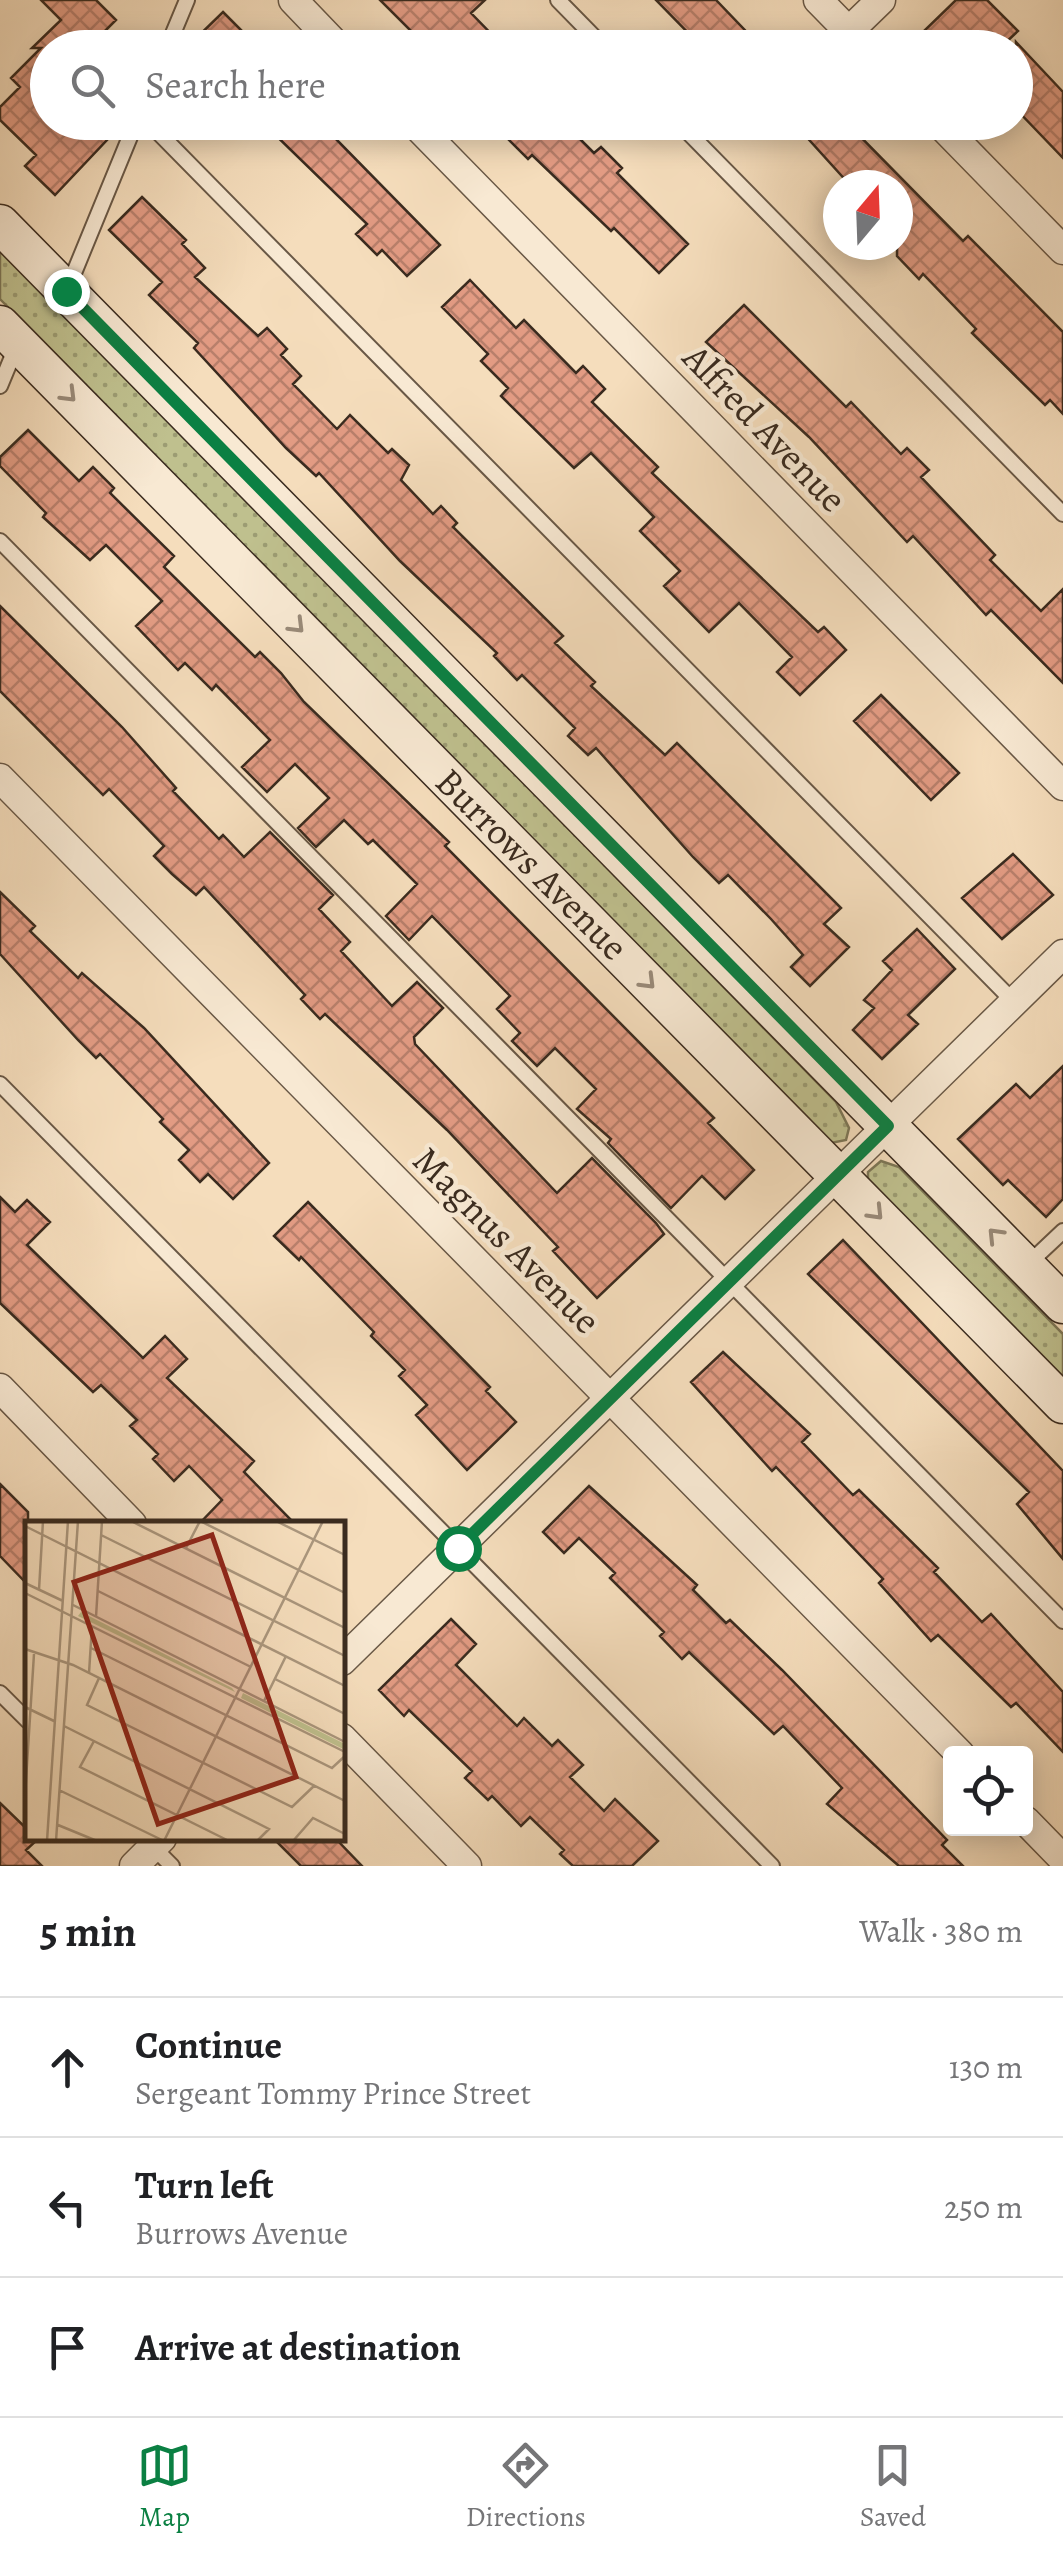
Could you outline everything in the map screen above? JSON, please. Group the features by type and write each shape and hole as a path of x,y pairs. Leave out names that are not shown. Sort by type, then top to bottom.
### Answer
{"street":[{"path":"293,0 322,30"},
{"path":"818,0 848,30"},
{"path":"863,30 881,0"},
{"name":"Alfred Avenue","path":"431,140 1063,786"},
{"path":"956,140 1063,250"},
{"name":"Burrows Avenue","path":"0,224 1063,1304"},
{"name":"Burrows Avenue","path":"9,334 1063,1404"},
{"name":"Magnus Avenue","path":"0,778 952,1746"},
{"path":"345,1658 1063,954"},
{"path":"0,1388 129,1521"},
{"path":"345,1741 467,1866"},
{"path":"1033,1827 1063,1859"}],"lane":[{"path":"174,30 187,0"},
{"path":"558,0 587,30"},
{"path":"66,291 129,140"},
{"path":"166,140 1014,1002"},
{"path":"696,140 1063,514"},
{"path":"0,386 9,334"},
{"path":"0,541 1063,1621"},
{"path":"0,1084 772,1866"},
{"path":"1026,1266 1063,1231"},
{"path":"0,1693 25,1718"}],"green space":[{"path":"0,247 836,1102 849,1128 846,1140 831,1143 817,1134 0,299"},
{"path":"881,1161 899,1167 1063,1334 1063,1385 868,1182 868,1172"}],"building":[{"path":"41,0 96,0 116,20 106,30 51,30 61,20"},
{"path":"380,0 485,0 471,13 488,30 410,30"},
{"path":"656,0 716,0 745,30 685,30"},
{"path":"956,0 987,0 1017,30 925,30"},
{"path":"223,12 241,30 204,30"},
{"path":"30,59 30,140 107,140 55,195 25,166 36,155 0,120 0,107 20,87 11,78"},
{"path":"1033,60 1063,92 1063,158 1033,127"},
{"path":"281,140 337,140 440,245 407,276 382,250 377,255 356,234 367,224"},
{"path":"509,140 581,140 594,153 601,147 622,168 617,173 688,244 659,273 532,155 528,159"},
{"path":"809,140 864,140 893,170 836,170"},
{"path":"913,190 963,241 968,236 1063,332 1063,414 1050,400 1045,405 972,333 976,329 923,274 919,279 901,260 913,260"},
{"path":"142,197 186,240 182,244 205,268 195,277 258,336 267,328 287,349 281,355 301,376 293,384 337,429 350,415 388,453 392,449 409,465 401,480 433,514 441,506 457,523 453,527 563,636 555,643 595,682 591,686 665,755 677,743 841,908 824,924 849,947 810,986 791,967 803,955 771,919 728,875 719,883 596,748 588,755 568,736 575,728 522,675 517,680 494,656 497,653 400,561 319,473 316,476 286,448 194,348 198,343 149,295 162,282 109,230"},
{"path":"470,280 516,328 524,320 576,373 583,366 605,389 592,402 658,467 652,473 818,632 824,627 846,650 800,695 777,672 792,657 739,603 709,632 664,586 680,571 640,531 654,517 591,453 574,468 501,396 508,388 481,361 488,354 442,307"},
{"path":"744,305 846,407 851,402 901,454 907,448 929,470 921,477 995,555 990,560 1041,611 1063,589 1063,683 991,610 986,615 913,536 907,542 809,437 706,342"},
{"path":"28,430 79,481 93,467 114,488 110,493 174,556 164,567 255,657 260,652 281,673 304,702 449,842 445,846 714,1118 708,1123 754,1170 725,1199 702,1176 671,1208 608,1143 611,1139 577,1109 596,1089 555,1048 537,1066 512,1041 520,1033 497,1009 510,996 432,916 409,940 386,916 417,884 373,840 368,844 344,820 316,847 298,828 329,798 295,764 267,792 242,767 270,740 216,685 212,690 185,663 178,670 136,626 162,601 106,545 90,560 43,517 46,513 0,466 0,457"},
{"path":"0,606 122,727 176,788 173,791 219,839 223,835 244,857 270,832 333,895 319,909 350,942 341,951 392,1006 417,982 443,1008 414,1037 415,1044 557,1193 592,1158 664,1234 597,1298 553,1251 558,1247 447,1130 325,1014 320,1019 301,999 305,995 204,887 196,895 172,874 154,856 164,846 109,789 103,795 0,691"},
{"path":"881,695 959,773 931,800 854,721"},
{"path":"1013,854 1053,895 1002,939 962,898"},
{"path":"0,892 35,926 30,931 78,978 82,973 144,1028 269,1163 233,1199 208,1174 200,1182 179,1160 189,1150 160,1122 163,1119 100,1054 96,1058 78,1040 0,954"},
{"path":"917,929 955,969 908,1015 918,1024 882,1059 853,1030 874,1008 864,1000 892,970 883,961"},
{"path":"1063,1066 1063,1199 1046,1217 1008,1180 1003,1185 958,1139 1016,1084 1030,1098"},
{"path":"0,1197 15,1212 27,1200 50,1222 27,1245 143,1358 165,1336 187,1359 167,1378 254,1461 244,1472 292,1521 202,1521 222,1500 189,1466 174,1481 153,1459 158,1454 130,1426 137,1420 101,1385 93,1392 0,1303"},
{"path":"308,1202 490,1387 486,1391 516,1422 467,1470 416,1415 427,1405 399,1376 405,1370 371,1336 374,1332 301,1257 299,1260 274,1236"},
{"path":"843,1240 1063,1471 1063,1559 1017,1504 1029,1492 808,1274"},
{"path":"723,1352 810,1434 802,1442 853,1495 859,1490 938,1568 934,1572 982,1622 991,1614 1063,1692 1063,1752 1016,1703 1011,1707 938,1635 931,1641 879,1583 883,1579 776,1467 772,1471 691,1382"},
{"path":"0,1484 28,1512 25,1582 0,1556"},
{"path":"589,1486 697,1585 693,1590 726,1623 730,1620 782,1670 947,1840 942,1845 963,1866 899,1866 827,1804 842,1788 783,1726 774,1734 689,1652 682,1659 660,1636 664,1632 610,1578 615,1573 579,1538 564,1553 543,1532"},
{"path":"451,1619 476,1644 456,1665 517,1726 524,1718 552,1746 558,1740 583,1765 570,1777 604,1811 615,1799 658,1841 632,1866 573,1866 560,1854 564,1850 530,1817 521,1826 492,1796 488,1800 465,1778 472,1771 409,1710 404,1716 379,1690"},
{"path":"0,1803 25,1827 25,1841 36,1841 26,1850 42,1866 0,1866"},
{"path":"276,1841 338,1841 362,1866 301,1866"}],"route":[{"path":"66,291 888,1126 458,1548"}]}
